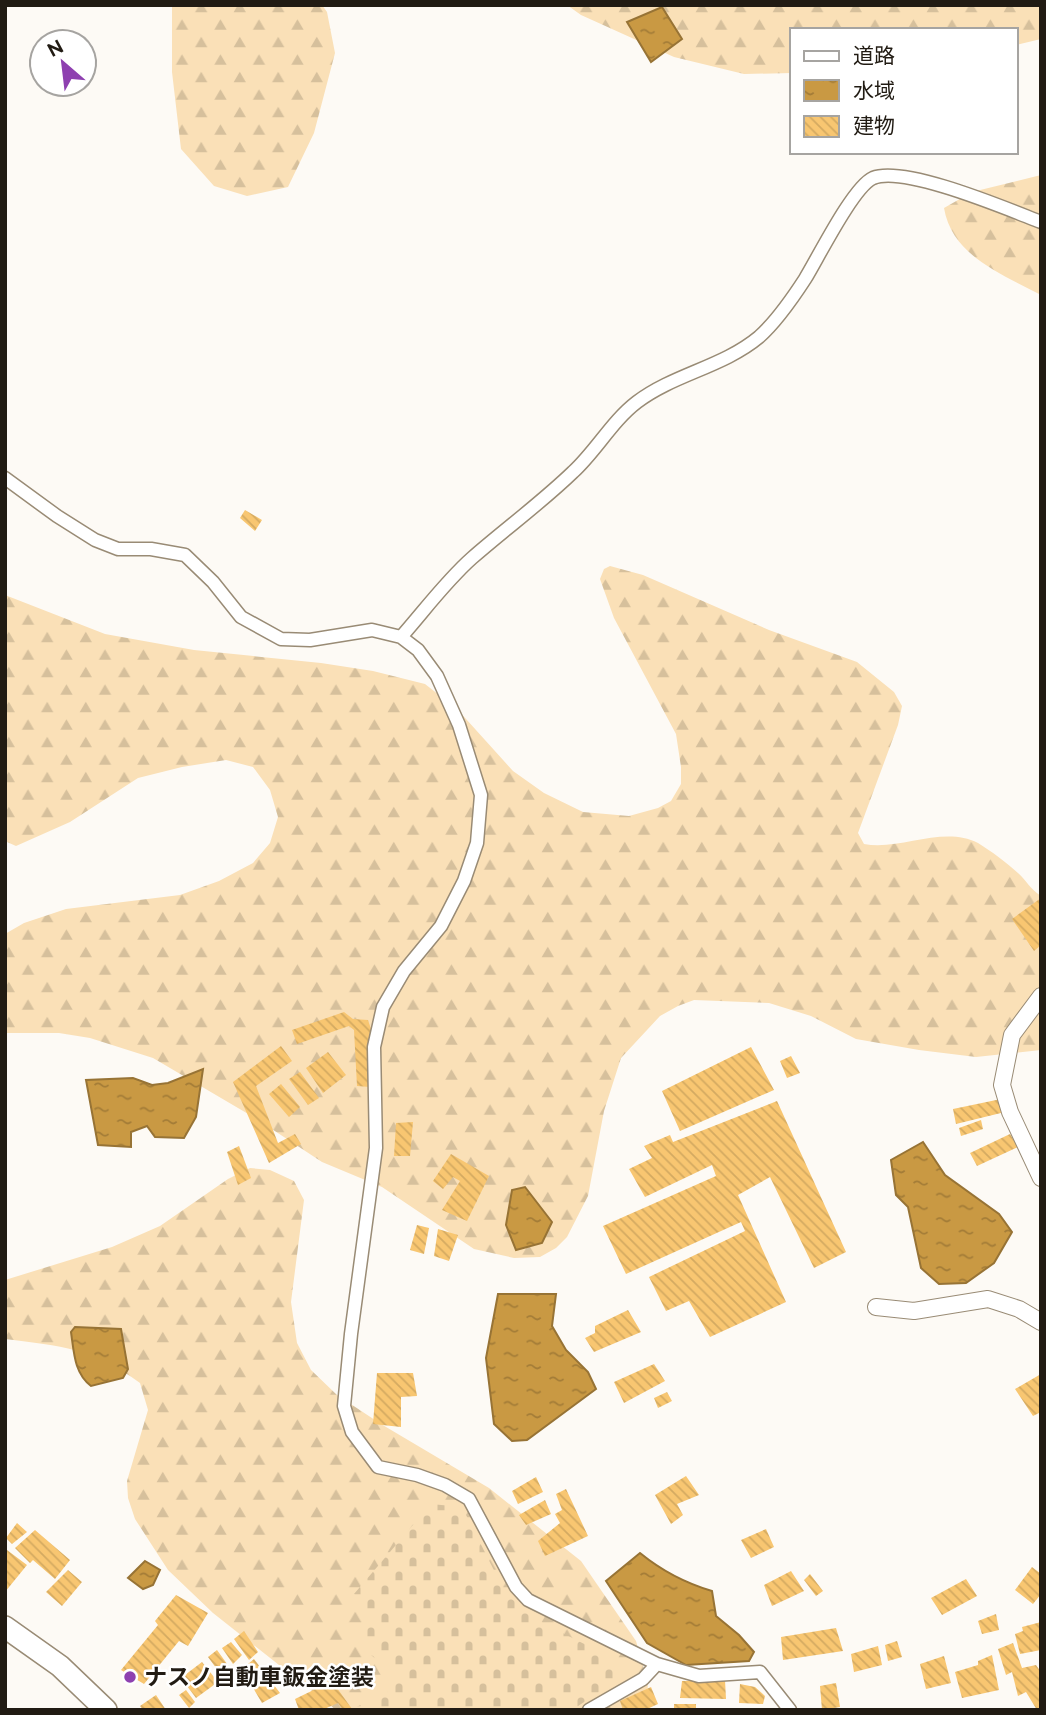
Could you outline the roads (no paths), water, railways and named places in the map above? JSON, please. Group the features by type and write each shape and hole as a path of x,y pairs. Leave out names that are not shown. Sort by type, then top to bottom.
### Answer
{"main road":[{"path":"5,1627 49,1658 106,1710"}],"street":[{"path":"401,637 470,560 575,471 615,423 637,402 677,378 711,366 758,337 781,313 862,187 873,178 915,178 1041,222"},
{"path":"5,478 95,540 118,549 151,549 185,555 213,582 241,617 281,639 310,639 372,629 401,637 418,650 437,676 459,725 481,795 477,843 464,880 441,926 404,971 383,1007 373,1047 376,1148 344,1406 352,1432 378,1467 417,1475 445,1485 469,1499 516,1587 528,1600 657,1664 699,1676 760,1672 790,1710"},
{"path":"1041,996 1012,1035 1002,1085 1010,1112 1041,1178"},
{"path":"876,1307 914,1311 988,1299 1019,1309 1041,1322"},
{"path":"589,1710 643,1679 657,1664"}],"water":[{"path":"662,7 682,39 651,62 627,22"},
{"path":"203,1069 196,1117 184,1138 155,1137 147,1126 131,1132 131,1147 98,1145 86,1080 133,1078 152,1085 168,1083"},
{"path":"923,1142 945,1175 999,1214 1012,1232 994,1263 966,1283 939,1284 921,1268 908,1207 896,1195 891,1160"},
{"path":"525,1187 552,1222 542,1243 516,1250 506,1225 512,1190"},
{"path":"498,1294 556,1294 552,1326 566,1350 588,1372 596,1389 527,1440 512,1441 494,1424 486,1358"},
{"path":"75,1327 121,1329 128,1369 123,1378 91,1386 85,1381 74,1354 71,1332"},
{"path":"640,1553 674,1576 712,1591 716,1616 754,1652 749,1661 686,1665 647,1643 606,1581"},
{"path":"145,1561 160,1570 153,1585 143,1589 128,1578"}],"place":[{"name":"ナスノ自動車鈑金塗装","path":"130,1677"}]}
